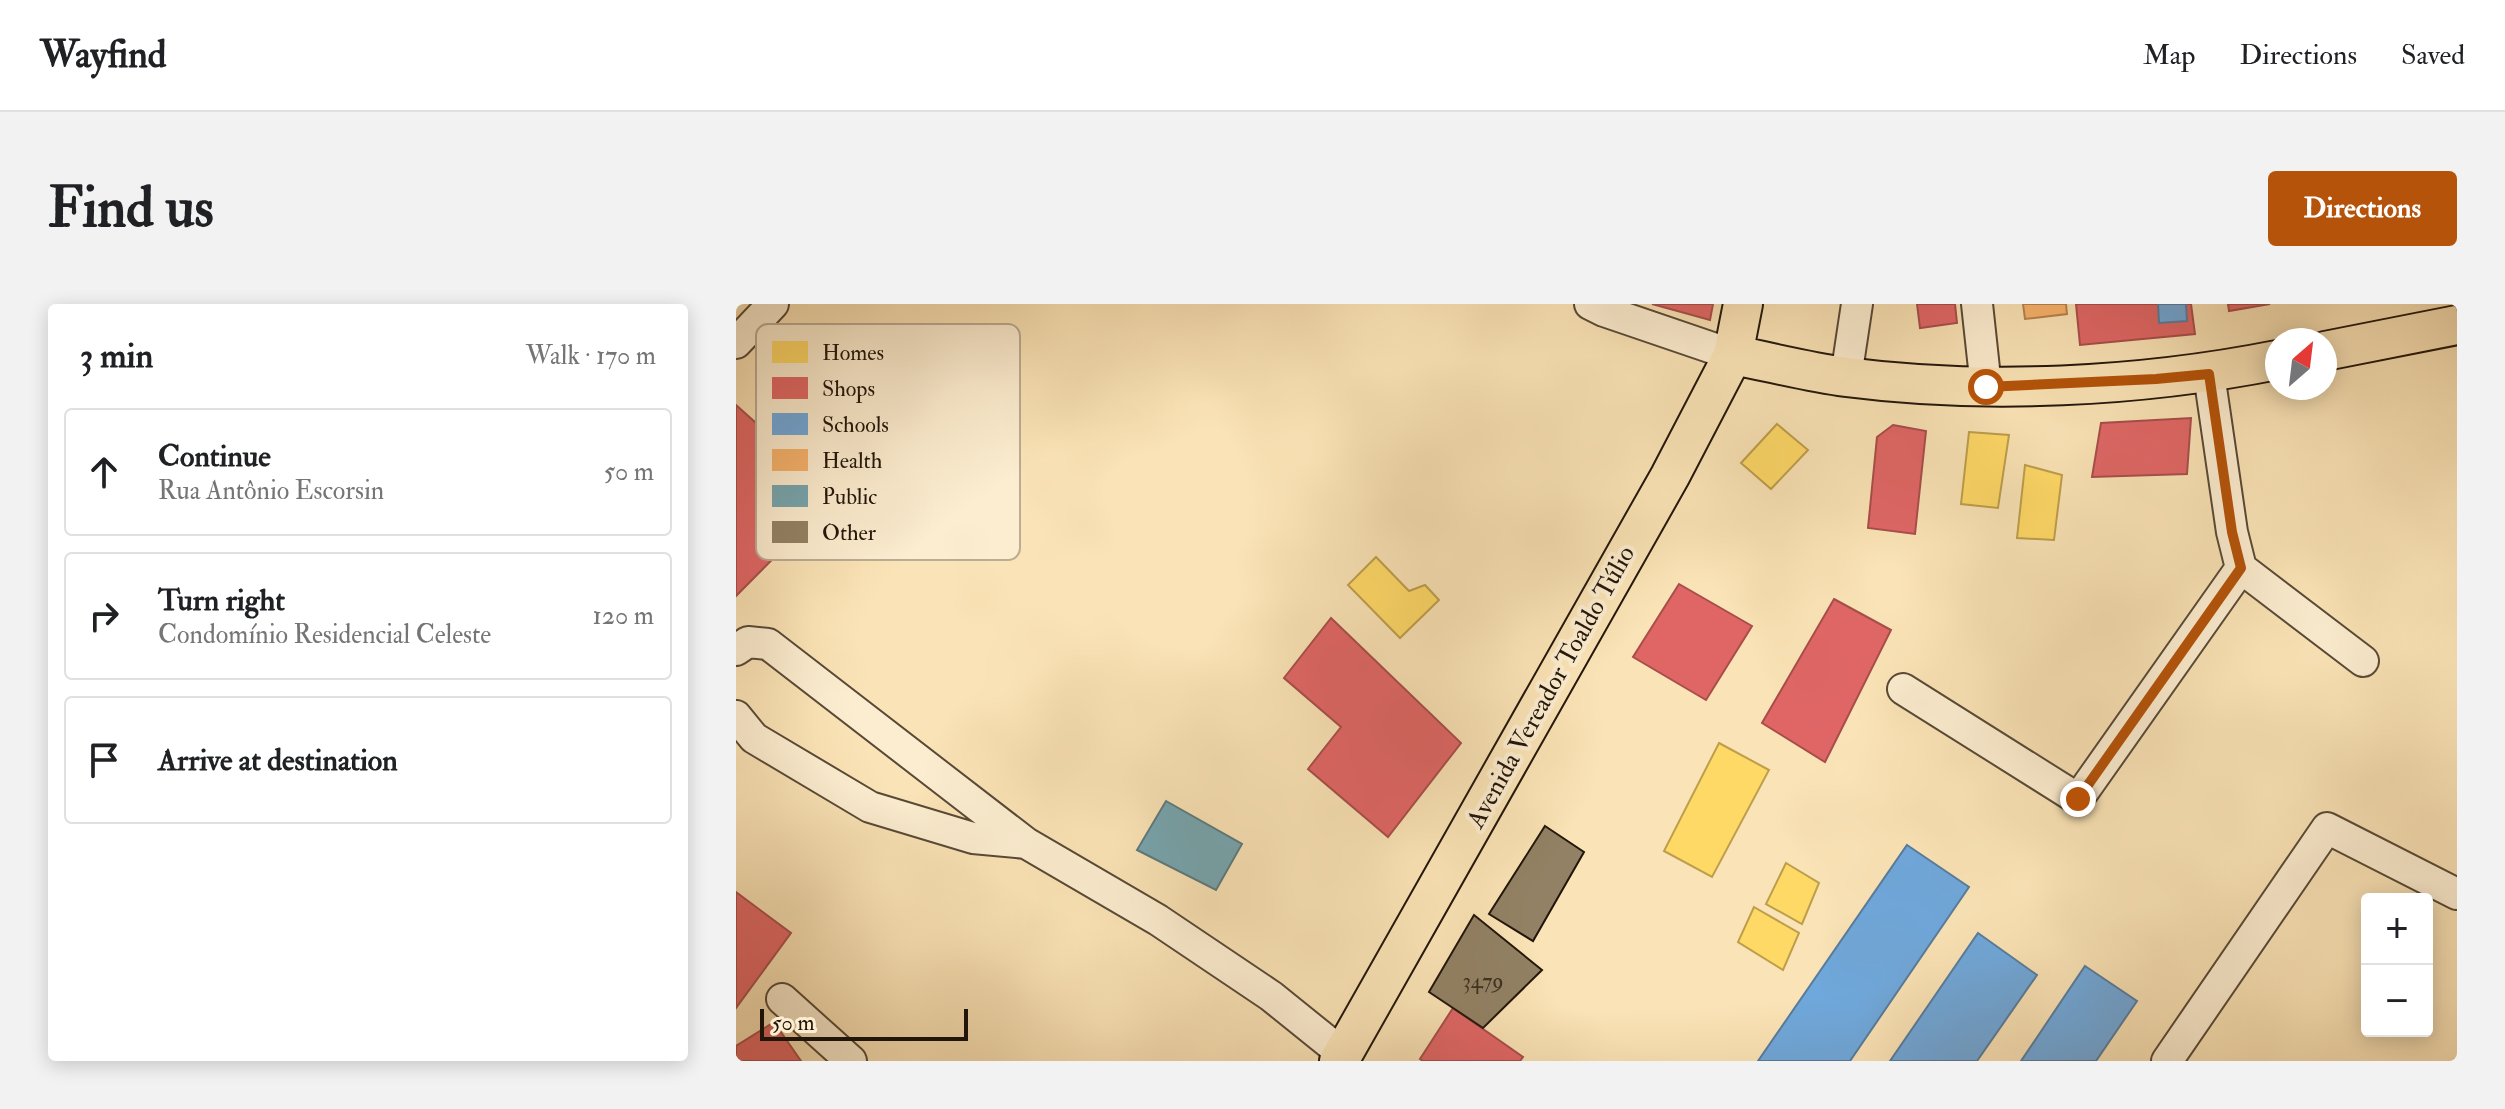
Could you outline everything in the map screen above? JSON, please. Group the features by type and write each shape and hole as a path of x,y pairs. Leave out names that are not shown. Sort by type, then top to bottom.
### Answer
{"main road":[{"name":"Avenida Vereador Toaldo Túlio","path":"1341,1058 1670,476 1733,355 1743,304"},
{"path":"2337,349 2457,325"},
{"path":"1733,355 1846,377 1986,387 2156,379 2209,374 2265,362"}],"street":[{"path":"736,343 773,304"},
{"path":"1590,304 1733,355"},
{"path":"1846,377 1857,304"},
{"path":"1977,304 1986,387"},
{"path":"2209,374 2232,532 2241,568 2363,661"},
{"path":"1903,689 2078,799 2241,568"},
{"path":"736,650 748,642 768,644 1026,843 1158,920 1271,996 1341,1058"},
{"path":"736,716 754,738 870,807 973,838 1026,843"},
{"path":"2167,1061 2327,828 2457,894"},
{"path":"782,999 851,1061"}],"building: Homes":[{"path":"1777,424 1808,450 1771,489 1741,463"},
{"path":"1969,432 2009,435 1998,508 1961,504"},
{"path":"2025,465 2062,475 2054,540 2017,538"},
{"path":"1376,557 1409,591 1425,585 1439,600 1400,638 1348,585"},
{"path":"1719,743 1769,770 1712,877 1664,851"},
{"path":"1786,863 1819,883 1802,924 1766,904"},
{"path":"1754,907 1799,933 1783,970 1738,942"}],"building: Shops":[{"path":"1652,304 1713,304 1710,320"},
{"path":"1917,304 1955,304 1957,323 1920,328"},
{"path":"2076,304 2191,304 2195,334 2080,345"},
{"path":"2228,304 2270,304 2229,311"},
{"path":"736,405 756,423 756,560 772,560 736,596"},
{"path":"2191,418 2187,474 2092,477 2101,423"},
{"path":"1893,425 1926,431 1915,534 1868,528 1877,437"},
{"path":"1679,584 1752,626 1706,700 1633,657"},
{"path":"1834,599 1891,630 1825,762 1762,723"},
{"path":"1331,618 1461,743 1388,837 1308,769 1341,727 1284,678"},
{"path":"736,892 791,933 736,1008"},
{"path":"1453,1008 1523,1057 1520,1061 1420,1059"},
{"path":"774,1022 801,1061 736,1061 736,1046"}],"building: Schools":[{"path":"2158,304 2186,304 2187,321 2159,323"},
{"path":"1907,845 1969,887 1850,1061 1758,1061"},
{"path":"1978,933 2037,975 1977,1061 1890,1061"},
{"path":"2085,966 2137,1001 2096,1061 2021,1061"}],"building: Health":[{"path":"2023,304 2066,304 2067,314 2025,319"}],"building: Public":[{"path":"1166,801 1242,844 1216,890 1137,850"}],"building: Other":[{"path":"1545,826 1584,852 1533,941 1489,914"},
{"path":"1474,915 1542,970 1483,1028 1429,992"}],"route":[{"path":"1986,387 2209,374 2232,532 2241,568 2078,799"}]}
